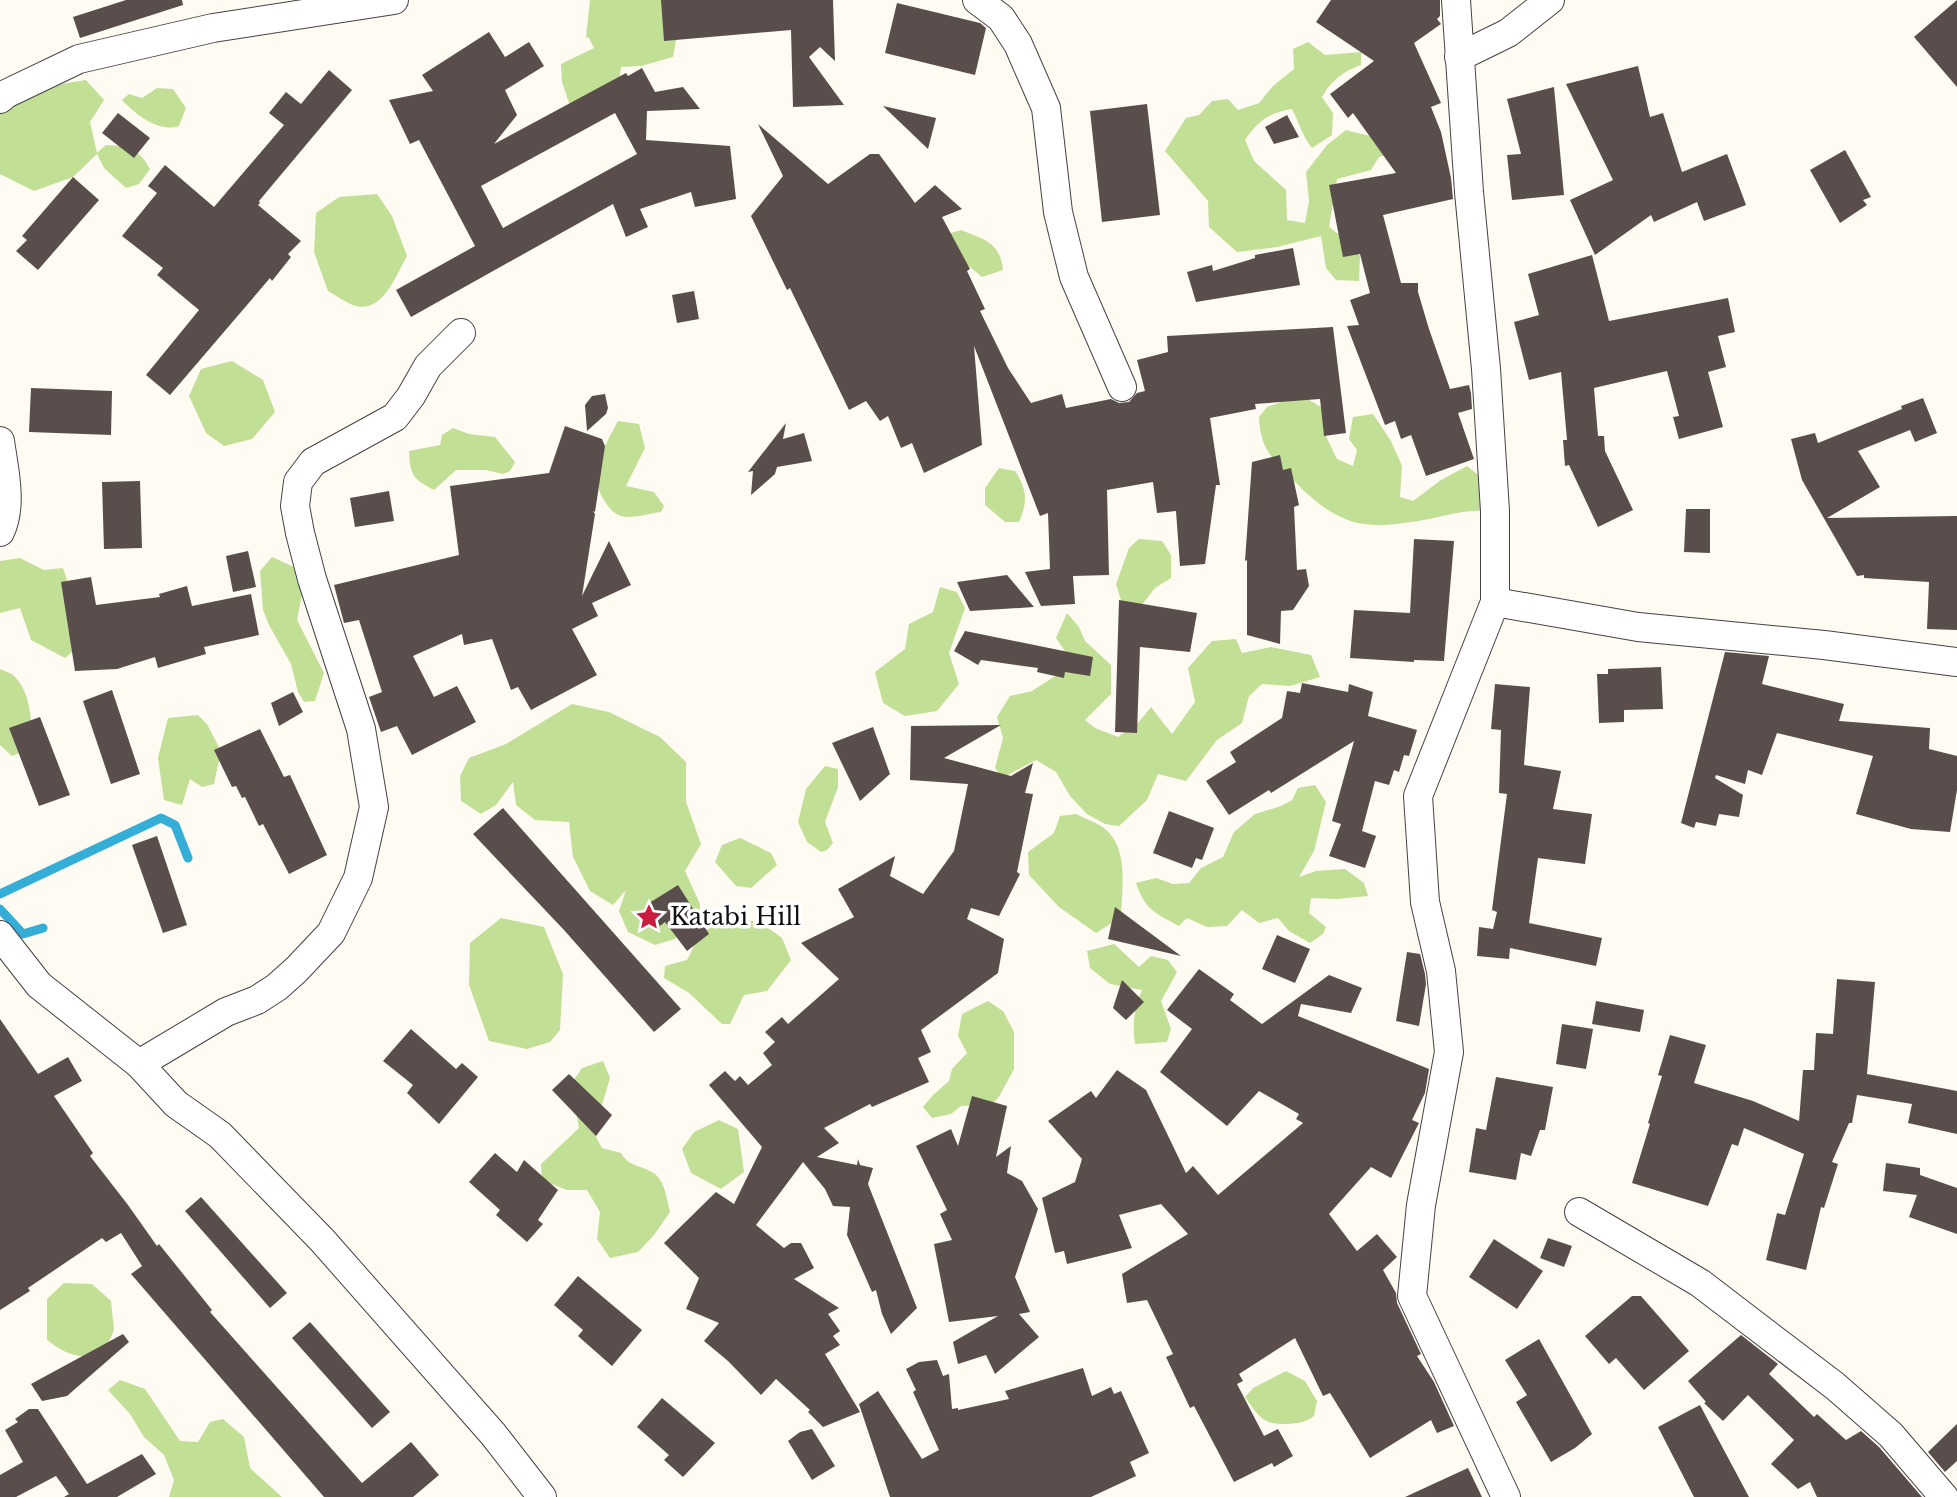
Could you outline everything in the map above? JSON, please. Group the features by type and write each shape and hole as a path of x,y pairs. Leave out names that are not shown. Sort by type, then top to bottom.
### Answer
{"street":[{"path":"0,99 79,59 213,28 394,0"},
{"path":"977,0 1001,18 1018,44 1046,108 1058,212 1074,276 1122,387"},
{"path":"1456,0 1469,192 1487,382 1495,511 1495,602 1418,796 1425,902 1441,971 1449,1052 1421,1205 1412,1296 1506,1497"},
{"path":"1459,57 1508,33 1550,0"},
{"path":"139,1064 226,1012 257,1000 296,970 331,933 358,877 374,807 361,729 312,579 300,533 295,506 298,482 313,462 395,417 428,366 461,333"},
{"path":"0,441 7,485 4,523 0,532"},
{"path":"1495,602 1638,627 1824,645 1957,662"},
{"path":"0,935 39,985 139,1064 176,1104 220,1135 321,1240 493,1434 542,1497"},
{"path":"1579,1212 1700,1283 1835,1386 1891,1435 1944,1497"}],"green space":[{"path":"590,0 670,0 680,19 673,57 641,66 621,67 619,82 572,112 562,82 561,64 594,48 586,37"},
{"path":"1308,42 1325,55 1361,52 1361,65 1338,77 1322,97 1333,113 1332,135 1312,148 1292,109 1265,119 1245,140 1254,161 1286,190 1287,220 1305,223 1309,201 1306,172 1327,145 1346,130 1374,137 1400,152 1379,157 1371,170 1337,179 1329,227 1337,233 1349,235 1360,256 1359,281 1336,280 1326,268 1321,236 1277,247 1237,252 1209,227 1208,201 1165,151 1186,118 1199,115 1212,101 1228,99 1238,110 1259,103 1273,86 1294,69 1293,49"},
{"path":"86,80 104,100 90,122 97,153 106,145 120,146 137,153 150,169 139,184 126,188 104,168 97,154 73,177 34,191 0,174 0,105 36,88"},
{"path":"157,88 173,89 186,108 179,126 156,125 140,116 122,100 129,94 142,98"},
{"path":"377,194 392,216 407,256 387,292 372,305 363,307 350,304 328,291 314,252 316,213 339,197"},
{"path":"961,230 990,243 999,253 1003,270 982,277 958,257 944,235"},
{"path":"232,361 263,380 275,412 252,439 224,446 206,433 189,396 201,369"},
{"path":"1301,395 1321,407 1324,432 1337,459 1353,466 1357,450 1349,439 1353,417 1373,414 1391,441 1402,466 1400,497 1413,501 1441,480 1467,466 1483,479 1482,511 1391,525 1373,525 1357,523 1326,509 1279,466 1268,452 1260,428 1259,417 1267,407"},
{"path":"618,421 639,424 645,448 626,486 654,492 664,506 661,512 621,516 610,509 600,493 597,482 599,462"},
{"path":"453,428 469,434 495,437 515,462 510,471 503,474 486,470 456,470 434,490 421,483 410,466 409,451 440,445 442,435"},
{"path":"999,468 1015,471 1022,484 1025,502 1019,522 1005,522 985,505 985,488"},
{"path":"1139,539 1162,541 1171,555 1171,578 1155,588 1128,623 1116,584 1129,548"},
{"path":"272,557 294,567 303,589 297,620 324,673 315,701 304,702 298,692 291,664 263,610 260,571"},
{"path":"20,558 44,570 63,568 87,639 65,658 31,640 20,608 0,613 0,561"},
{"path":"940,587 957,592 965,608 949,653 959,684 937,711 905,716 883,703 875,672 905,649 909,624 933,612"},
{"path":"1067,613 1079,627 1085,641 1111,665 1111,694 1085,720 1095,728 1118,737 1138,723 1151,707 1172,734 1195,702 1188,668 1212,641 1236,639 1242,653 1271,647 1311,655 1320,677 1290,686 1262,684 1249,696 1242,723 1217,740 1186,781 1158,774 1147,800 1119,826 1105,824 1087,814 1070,796 1056,772 1036,760 1002,778 995,768 1003,738 997,717 1010,696 1032,691 1074,664 1056,638"},
{"path":"0,669 14,676 21,684 30,711 31,748 12,756 0,745"},
{"path":"572,704 609,712 660,737 686,762 686,802 701,844 685,871 700,904 700,916 675,939 655,945 628,932 619,911 626,890 613,905 590,891 573,857 569,822 535,820 516,805 513,782 496,805 481,814 461,801 460,776 469,758 506,744"},
{"path":"198,715 207,724 221,751 214,784 202,787 190,779 182,805 164,800 158,758 168,718"},
{"path":"825,766 838,769 838,787 825,822 833,843 821,852 807,842 798,822 806,789"},
{"path":"1315,785 1326,802 1314,851 1299,877 1316,871 1345,869 1364,883 1368,896 1311,898 1309,913 1326,927 1323,934 1310,943 1289,931 1278,918 1259,923 1242,910 1227,926 1207,927 1187,918 1179,926 1147,905 1136,883 1156,878 1173,884 1189,883 1201,868 1223,857 1234,832 1255,814 1292,800 1298,788"},
{"path":"1076,814 1105,829 1113,837 1121,858 1121,917 1096,933 1059,907 1029,875 1028,852 1054,833 1060,816"},
{"path":"740,838 771,853 777,865 751,888 736,886 715,862 722,845"},
{"path":"501,918 544,927 563,974 560,1030 550,1042 527,1049 489,1041 469,985 470,943"},
{"path":"718,920 759,921 782,938 791,960 767,991 744,995 730,1024 722,1024 689,993 664,978 665,966 687,960 698,938"},
{"path":"1114,944 1139,967 1151,956 1168,960 1177,972 1161,1001 1171,1029 1167,1042 1135,1044 1134,1017 1142,990 1110,984 1090,968 1087,951"},
{"path":"988,1001 1003,1011 1014,1032 1014,1069 992,1105 961,1106 951,1114 932,1118 923,1107 949,1081 952,1069 967,1053 958,1036 962,1014"},
{"path":"603,1061 610,1078 596,1137 602,1148 621,1153 632,1164 658,1177 670,1212 638,1252 610,1258 597,1239 600,1212 587,1190 567,1190 542,1180 541,1164 579,1128 571,1084 582,1068"},
{"path":"719,1120 738,1129 744,1172 721,1189 691,1173 682,1149 694,1132"},
{"path":"64,1283 92,1284 111,1301 114,1330 105,1351 88,1356 74,1355 47,1340 47,1299"},
{"path":"1286,1371 1305,1381 1317,1401 1314,1416 1298,1423 1271,1423 1257,1414 1245,1397 1253,1388"},
{"path":"120,1380 145,1389 180,1441 198,1442 210,1422 223,1419 244,1437 250,1468 282,1497 169,1497 174,1480 164,1455 144,1437 130,1414 108,1390"}],"building":[{"path":"126,0 182,0 183,5 80,38 73,17"},
{"path":"661,0 833,0 835,61 820,47 809,57 844,105 793,107 791,30 664,41"},
{"path":"1331,0 1440,0 1440,16 1437,19 1441,24 1414,43 1441,103 1431,107 1441,132 1453,199 1383,215 1401,283 1418,283 1429,329 1450,389 1469,385 1471,393 1472,409 1458,413 1474,459 1426,476 1411,435 1401,439 1395,421 1385,425 1347,326 1359,325 1350,300 1370,293 1360,254 1343,257 1329,185 1396,173 1353,113 1348,118 1330,94 1374,61 1316,22"},
{"path":"1957,0 1957,87 1914,37"},
{"path":"897,3 980,23 986,28 975,75 885,53"},
{"path":"489,32 505,57 529,42 544,66 505,90 517,115 494,144 626,73 628,76 642,68 655,92 683,87 700,109 647,111 646,140 730,146 736,199 695,207 691,192 640,209 648,227 626,237 613,204 411,317 396,290 475,246 419,140 410,144 389,100 433,91 422,75","holes":["615,113 637,154 503,228 481,186"]},
{"path":"1638,66 1650,117 1663,113 1682,172 1727,154 1746,205 1704,221 1697,202 1654,222 1651,215 1595,255 1570,200 1613,180 1566,84"},
{"path":"329,70 352,90 258,205 301,241 288,254 291,257 272,281 270,278 170,395 146,375 199,310 157,275 163,268 122,236 157,193 148,186 165,165 214,207 284,125 269,113 286,92 301,104"},
{"path":"1554,87 1564,195 1512,200 1507,155 1521,154 1507,99"},
{"path":"1147,104 1160,215 1102,222 1090,111"},
{"path":"883,106 936,118 928,149"},
{"path":"118,113 150,138 134,158 102,133"},
{"path":"1287,115 1299,137 1274,144 1265,127"},
{"path":"758,124 828,184 870,154 879,154 915,203 935,185 962,209 942,217 970,269 967,271 985,309 980,311 1008,368 1031,403 1062,394 1066,408 1111,399 1119,403 1129,402 1137,393 1145,391 1137,360 1168,352 1167,336 1333,327 1346,433 1324,436 1320,399 1255,404 1256,409 1210,418 1220,485 1216,485 1205,564 1180,566 1176,511 1157,513 1153,482 1107,490 1109,575 1073,576 1075,604 1041,606 1025,572 1050,569 1048,513 1040,516 974,346 982,445 924,473 912,443 901,448 888,416 880,421 866,401 849,410 790,288 787,290 751,216 783,176"},
{"path":"1845,150 1871,197 1863,200 1867,205 1840,223 1810,170"},
{"path":"73,177 99,200 38,270 16,251 27,240 22,236"},
{"path":"1293,248 1300,285 1196,302 1187,272 1212,265 1213,271 1255,258 1255,255"},
{"path":"1592,255 1609,321 1728,298 1735,332 1718,336 1726,367 1708,372 1723,427 1679,439 1673,417 1679,416 1667,371 1594,388 1598,436 1604,436 1605,451 1633,510 1598,527 1569,465 1565,466 1563,440 1567,440 1561,372 1529,380 1514,322 1539,315 1528,274"},
{"path":"694,291 699,319 677,323 672,295"},
{"path":"31,388 112,391 111,435 29,432"},
{"path":"605,394 608,408 606,414 587,431 585,405 592,396"},
{"path":"1923,398 1937,433 1915,442 1910,430 1858,451 1880,487 1827,518 1957,516 1957,630 1927,629 1929,582 1857,576 1802,480 1791,439 1815,433 1818,443"},
{"path":"786,423 783,439 804,433 812,461 777,467 775,474 751,495 753,471 748,472"},
{"path":"565,426 602,439 605,446 582,596 609,541 631,585 592,603 598,616 572,629 597,675 531,710 518,687 511,690 492,639 464,645 462,634 413,656 434,697 457,686 476,722 412,755 397,726 381,732 369,697 382,692 359,620 344,623 334,585 459,555 450,486 549,473"},
{"path":"1280,455 1283,470 1291,468 1299,505 1294,507 1297,570 1306,569 1309,586 1293,610 1281,611 1280,644 1247,635 1247,560 1245,561 1252,462"},
{"path":"140,481 142,548 104,549 102,482"},
{"path":"389,491 394,521 355,527 350,498"},
{"path":"1686,509 1710,509 1710,553 1684,552"},
{"path":"1414,539 1454,541 1444,661 1350,658 1354,610 1410,613"},
{"path":"248,551 256,587 233,592 226,556"},
{"path":"1007,575 1034,607 970,611 957,582"},
{"path":"91,577 96,605 160,597 159,594 187,586 192,606 251,594 259,635 204,647 206,654 158,668 155,657 117,669 75,671 61,582"},
{"path":"1119,600 1197,613 1190,652 1140,647 1137,733 1115,732"},
{"path":"965,631 1093,657 1090,676 1065,672 1064,678 1037,672 1038,668 981,660 978,665 954,651"},
{"path":"1725,652 1769,656 1762,684 1844,704 1839,721 1930,728 1929,749 1957,756 1957,790 1950,832 1911,829 1856,814 1873,756 1777,733 1762,775 1748,770 1745,784 1716,775 1715,778 1743,795 1739,817 1719,814 1716,826 1696,822 1694,828 1681,823"},
{"path":"1661,667 1663,709 1624,710 1624,722 1599,723 1597,674 1608,674 1608,669"},
{"path":"1302,683 1348,692 1349,684 1373,692 1368,716 1417,730 1409,756 1404,755 1399,772 1394,770 1389,785 1375,781 1362,831 1376,836 1365,868 1329,856 1341,824 1332,821 1354,741 1271,793 1269,790 1229,815 1206,781 1236,762 1230,752 1282,718 1287,691 1300,693"},
{"path":"1495,684 1530,687 1524,765 1561,771 1553,809 1592,814 1585,864 1538,858 1529,923 1602,938 1596,966 1510,948 1509,959 1477,956 1479,927 1493,929 1497,912 1492,910 1507,794 1499,793 1501,730 1491,729"},
{"path":"112,690 140,774 111,784 83,701"},
{"path":"293,692 303,712 279,726 271,703"},
{"path":"40,717 70,795 39,806 9,728"},
{"path":"1001,725 944,758 1011,776 1033,763 1025,793 1033,794 1017,872 1020,874 999,916 971,908 967,919 1004,939 998,973 921,1030 931,1052 918,1058 929,1082 872,1107 870,1104 824,1128 839,1143 817,1157 857,1165 858,1159 860,1165 873,1168 868,1184 917,1308 891,1334 876,1290 872,1292 847,1235 850,1207 833,1206 825,1189 803,1162 756,1225 784,1248 791,1243 801,1243 814,1268 794,1279 839,1308 828,1314 840,1331 833,1336 840,1345 825,1354 860,1412 823,1427 808,1412 810,1410 776,1379 761,1395 704,1341 719,1323 686,1309 699,1278 664,1243 716,1192 734,1204 762,1147 709,1085 725,1071 735,1081 740,1076 748,1085 772,1065 763,1053 775,1042 765,1032 782,1017 788,1024 839,979 801,943 854,917 838,889 895,856 890,876 923,894 954,851 968,784 910,780 911,726"},
{"path":"873,727 890,774 860,801 832,743"},
{"path":"260,729 284,777 290,775 327,855 289,874 263,824 259,826 245,797 242,798 236,786 232,787 214,750"},
{"path":"503,808 681,1009 654,1032 564,930 473,834"},
{"path":"1169,811 1214,828 1202,860 1196,858 1192,868 1153,853"},
{"path":"157,836 187,925 163,933 132,845"},
{"path":"678,885 709,934 687,951 665,922 660,926 646,905"},
{"path":"1115,907 1181,956 1108,939"},
{"path":"1277,935 1310,949 1295,983 1262,969"},
{"path":"1407,952 1420,954 1425,974 1426,984 1419,1026 1396,1021"},
{"path":"1199,969 1234,994 1230,1000 1262,1024 1329,975 1362,988 1351,1013 1301,1004 1298,1016 1429,1069 1425,1093 1412,1120 1419,1123 1391,1178 1371,1167 1329,1214 1357,1251 1377,1234 1397,1257 1383,1270 1396,1293 1397,1303 1421,1354 1417,1356 1434,1382 1454,1426 1437,1433 1431,1420 1370,1458 1330,1393 1323,1396 1295,1338 1239,1374 1243,1381 1237,1384 1264,1436 1278,1429 1293,1456 1274,1467 1272,1463 1234,1482 1194,1406 1190,1408 1166,1357 1173,1354 1147,1300 1127,1303 1122,1274 1188,1234 1161,1204 1119,1215 1132,1248 1067,1264 1064,1251 1055,1253 1042,1198 1075,1182 1082,1159 1048,1121 1091,1091 1096,1098 1117,1070 1146,1090 1186,1173 1193,1166 1218,1195 1303,1123 1296,1119 1299,1114 1259,1091 1227,1126 1160,1072 1192,1029 1167,1010"},
{"path":"1837,979 1875,982 1867,1074 1957,1091 1957,1134 1908,1123 1912,1104 1857,1095 1852,1123 1849,1123 1832,1162 1838,1164 1824,1208 1821,1207 1806,1270 1766,1260 1777,1213 1785,1215 1804,1154 1744,1128 1738,1146 1732,1144 1708,1206 1632,1183 1650,1124 1648,1123 1662,1076 1658,1075 1670,1035 1706,1045 1694,1083 1753,1101 1799,1121 1803,1070 1814,1070 1816,1033 1833,1034"},
{"path":"1122,980 1144,1002 1126,1020 1113,1008"},
{"path":"1596,1001 1644,1010 1640,1032 1592,1024"},
{"path":"0,1019 38,1074 68,1057 82,1081 54,1096 93,1153 90,1156 157,1246 159,1244 212,1310 210,1312 362,1483 411,1442 439,1475 413,1497 324,1497 131,1274 142,1266 121,1233 106,1242 102,1238 0,1310"},
{"path":"1562,1024 1593,1029 1586,1069 1556,1064"},
{"path":"411,1029 456,1069 462,1063 478,1077 439,1124 407,1093 413,1085 383,1061"},
{"path":"569,1074 612,1115 596,1136 552,1090"},
{"path":"1496,1077 1553,1087 1545,1130 1540,1130 1531,1156 1521,1153 1516,1180 1469,1172 1476,1128 1486,1130"},
{"path":"972,1096 1007,1106 996,1157 1011,1146 1007,1173 1022,1181 1038,1209 1015,1277 1030,1312 1019,1314 1039,1337 995,1374 986,1355 958,1364 953,1342 998,1316 949,1322 934,1244 952,1240 940,1214 947,1210 916,1146 951,1129 958,1146"},
{"path":"495,1153 517,1172 524,1160 558,1190 538,1220 543,1224 527,1242 496,1215 500,1210 469,1182"},
{"path":"1886,1163 1920,1168 1920,1175 1957,1188 1957,1234 1909,1217 1917,1195 1883,1191"},
{"path":"201,1197 287,1293 270,1308 185,1211"},
{"path":"1548,1238 1572,1246 1564,1267 1540,1258"},
{"path":"1494,1239 1543,1271 1517,1309 1469,1277"},
{"path":"578,1276 642,1330 612,1366 578,1336 583,1330 554,1305"},
{"path":"1632,1296 1641,1296 1689,1351 1644,1390 1616,1358 1609,1364 1585,1336"},
{"path":"310,1322 390,1412 372,1428 292,1338"},
{"path":"123,1334 129,1342 67,1396 42,1401 31,1384"},
{"path":"1741,1335 1778,1364 1769,1374 1814,1417 1817,1414 1846,1440 1861,1431 1879,1447 1922,1497 1817,1497 1810,1482 1798,1489 1771,1464 1794,1440 1748,1395 1723,1421 1704,1403 1706,1402 1688,1381"},
{"path":"1539,1339 1592,1434 1551,1462 1516,1402 1527,1395 1505,1360"},
{"path":"937,1360 943,1376 949,1374 952,1409 958,1410 1009,1399 1005,1391 1083,1368 1092,1396 1111,1387 1114,1394 1121,1391 1149,1453 1130,1462 1136,1476 1091,1497 890,1497 859,1404 878,1391 922,1459 939,1450 913,1392 916,1390 906,1369 919,1362"},
{"path":"662,1398 715,1443 683,1477 664,1460 669,1455 637,1427"},
{"path":"1700,1405 1749,1497 1694,1497 1658,1427"},
{"path":"29,1409 38,1409 87,1484 142,1454 156,1474 117,1497 64,1497 69,1494 56,1476 16,1497 0,1497 0,1475 23,1462 5,1430 18,1422 15,1419"},
{"path":"1957,1424 1957,1461 1945,1472 1928,1452"},
{"path":"812,1429 835,1466 812,1480 788,1441 800,1432"},
{"path":"1468,1468 1482,1497 1405,1497"}],"waterway":[{"path":"0,894 161,818 175,825 188,858"},
{"path":"0,909 23,934 43,928"}],"place":[{"name":"Katabi Hill","path":"649,917"}]}
